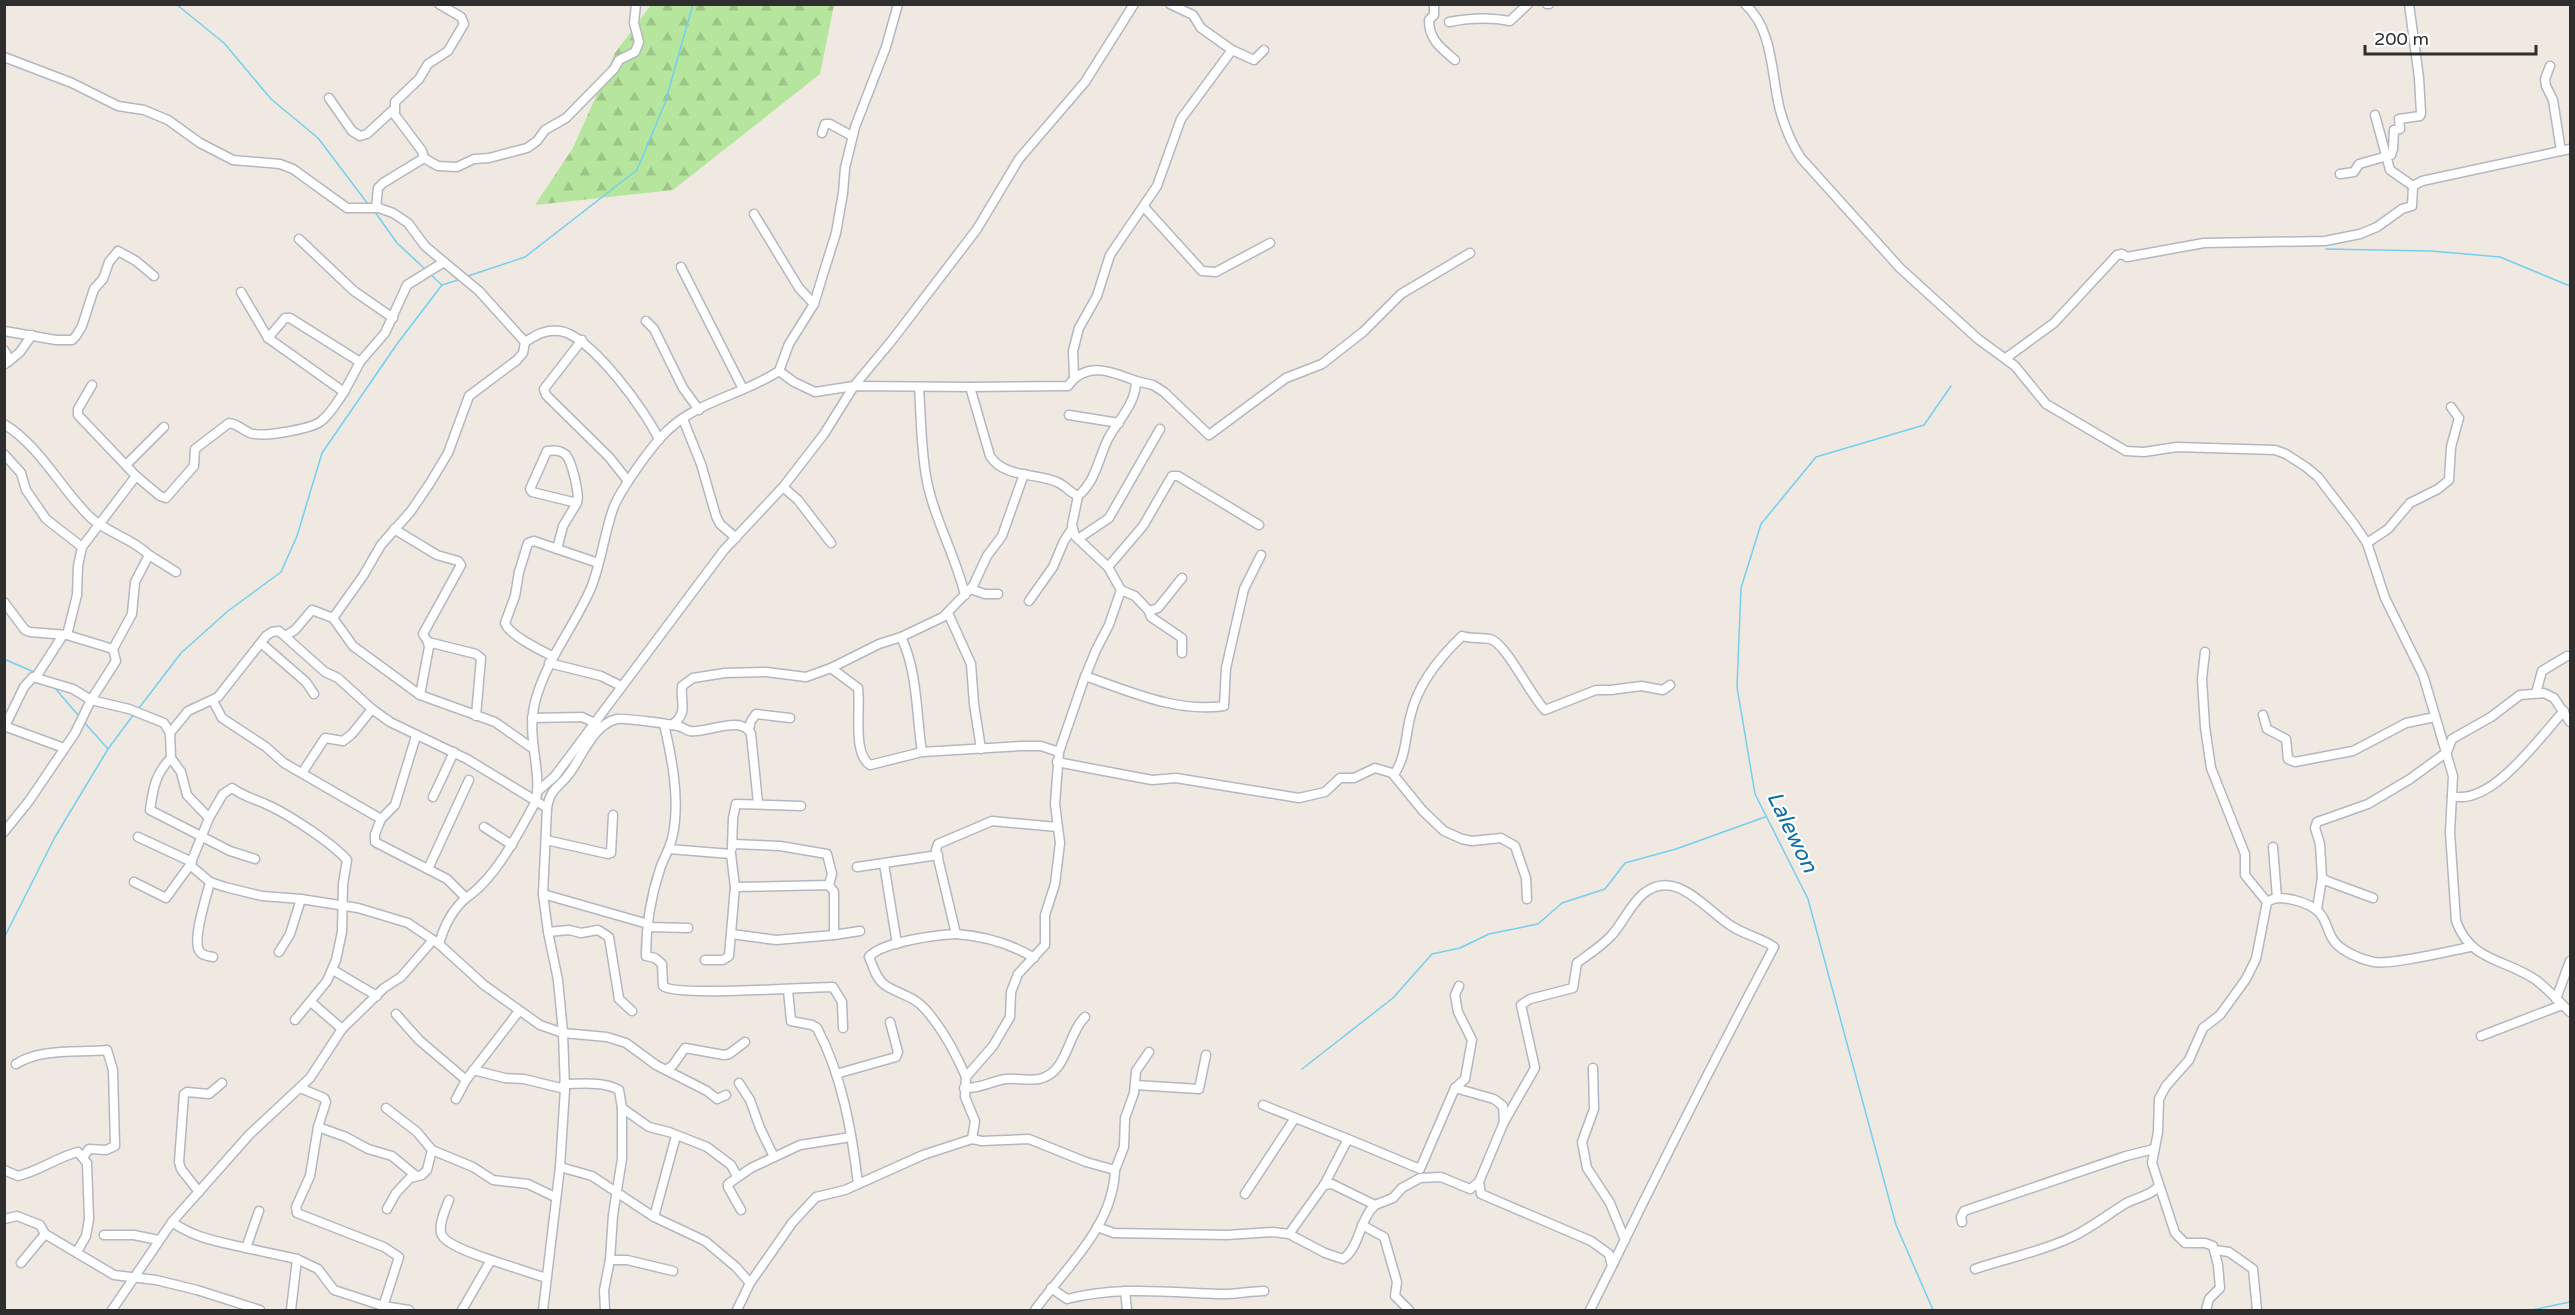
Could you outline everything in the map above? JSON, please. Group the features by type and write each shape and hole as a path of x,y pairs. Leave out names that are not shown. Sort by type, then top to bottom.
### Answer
{"street":[{"path":"439,4 461,17 464,24 448,51 428,64 419,79 396,102 394,109 395,115 422,151 424,158 438,166 457,166 474,159 489,158 527,148 537,141 545,130 566,118 614,69 619,60 635,52 639,42 634,23 636,4"},
{"path":"112,1311 172,1222 249,1135 310,1078 342,1029 392,981 401,977 436,942 458,905 483,884 512,845 536,801 538,791 532,748 532,718 535,702 551,660 590,588 613,510 628,481 659,440 683,419 779,371 789,344 814,303 836,233 852,136 886,47 898,4"},
{"path":"538,791 555,776 724,550 783,487 824,434 854,386 977,229 1019,159 1084,82 1134,4"},
{"path":"1170,4 1192,15 1201,28 1232,50 1254,60 1264,50"},
{"path":"1434,4 1434,15 1429,20 1429,31 1436,44 1455,60"},
{"path":"1449,22 1480,18 1510,21 1528,4"},
{"path":"1745,4 1760,21 1772,64 1780,110 1790,140 1801,158 1900,268 1978,339 2006,358 2046,404 2127,451 2144,452 2177,447 2259,449 2286,454 2299,461 2318,477 2367,543 2385,598 2423,675 2453,776 2450,832 2456,921 2470,947"},
{"path":"2340,174 2354,172 2359,165 2391,155 2394,130 2400,129 2399,119 2420,116 2419,78 2409,4"},
{"path":"1074,378 1073,351 1079,328 1097,296 1110,255 1157,186 1181,119 1232,50"},
{"path":"4,57 72,84 118,106 144,110 168,120 200,143 233,160 280,164 293,169 347,208 376,208 393,213 408,223 425,246 479,291 525,342"},
{"path":"2413,186 2422,181 2566,150 2553,100 2546,86 2545,79 2550,66"},
{"path":"329,98 351,131 360,136 367,134 394,109"},
{"path":"2374,115 2385,158 2394,176 2413,186"},
{"path":"822,133 825,124 830,124 852,136"},
{"path":"376,208 378,188 424,158"},
{"path":"2006,358 2054,323 2117,255 2122,254 2127,257 2204,243 2277,240 2311,242 2360,234 2376,227 2402,209 2412,206 2413,186"},
{"path":"1144,207 1202,271 1216,272 1270,243"},
{"path":"754,214 799,288 814,303"},
{"path":"298,239 345,283 393,318"},
{"path":"4,331 67,341 76,336 94,289 103,279 109,262 118,251 136,261 154,276"},
{"path":"779,371 794,382 815,392 854,386 919,388 1068,386 1074,378 1093,369 1109,370 1153,385 1164,392 1209,435 1286,378 1322,364 1363,332 1401,294 1470,253"},
{"path":"92,385 77,413 136,476 160,496 166,498 194,466 195,448 229,423 238,425 249,433 260,434 311,426 320,422 332,410 344,392 360,362 385,333 407,285 444,262"},
{"path":"681,267 743,389"},
{"path":"241,292 268,338 344,392"},
{"path":"268,338 285,318 290,318 360,362"},
{"path":"645,321 654,329 683,388 699,410"},
{"path":"525,342 547,331 561,331 582,340 627,390 653,427 659,440"},
{"path":"6,363 20,352 32,334"},
{"path":"582,340 544,389 546,395 609,457 628,481"},
{"path":"333,618 394,529 411,511 448,453 469,396 517,360 523,353 525,342"},
{"path":"4,350 8,357 6,363"},
{"path":"1029,601 1053,567 1072,529 1078,496 1093,476 1108,439 1127,413 1136,381"},
{"path":"970,387 990,456 995,464 1012,472 1058,482 1078,496"},
{"path":"919,388 926,476 935,509 967,592"},
{"path":"2367,543 2388,529 2410,502 2438,489 2449,480 2451,447 2459,418 2451,407"},
{"path":"1069,415 1119,423"},
{"path":"683,419 701,464 716,516 720,524 736,538"},
{"path":"4,424 29,444 74,499 98,524 130,540 176,572"},
{"path":"126,465 164,427"},
{"path":"1078,539 1109,518 1160,429"},
{"path":"557,549 563,526 577,503 579,495 568,457 562,452 547,450 530,489 532,492 577,503"},
{"path":"4,454 21,473 26,490 46,519 82,547"},
{"path":"668,724 682,717 682,686 693,678 766,672 806,677 831,668 879,644 916,631 948,613 980,574 987,556 1002,536 1024,474"},
{"path":"36,677 65,635 77,595 78,566 82,547 136,476"},
{"path":"1108,567 1143,526 1172,476 1178,476 1259,525"},
{"path":"783,487 798,500 831,543"},
{"path":"394,529 430,551 458,561 461,565 423,634 428,642 428,657 422,674 420,694"},
{"path":"1072,529 1078,539 1108,567 1121,590 1135,596 1149,611 1151,617 1182,638 1182,653"},
{"path":"598,563 534,541 528,543 505,623 506,627 551,660 602,676 621,686"},
{"path":"4,832 29,801 75,733 91,699 116,661 113,649 132,614 135,582 149,555"},
{"path":"1085,676 1155,700 1196,707 1224,706 1226,668 1244,589 1261,555"},
{"path":"1149,611 1158,608 1182,578"},
{"path":"972,1139 975,1121 965,1097 966,1077 993,1046 1010,1017 1013,983 1018,974 1042,950 1047,940 1045,915 1054,884 1060,843 1054,804 1059,752 1085,676 1095,650 1109,625 1121,590"},
{"path":"967,592 998,594"},
{"path":"4,602 25,630 65,635 113,649"},
{"path":"285,636 295,630 312,610 333,618 353,646 420,694 495,723 532,748"},
{"path":"948,613 971,664 981,749"},
{"path":"170,733 188,711 213,701 261,643 275,631 285,636 325,672 346,684 372,710 416,736 454,753 547,808"},
{"path":"1392,773 1395,773 1403,760 1410,716 1424,682 1462,636 1492,639 1505,650 1528,690 1545,710 1596,690 1641,686 1663,690 1670,685"},
{"path":"901,637 908,651 922,752"},
{"path":"428,642 476,654 481,658 476,716"},
{"path":"261,643 306,682 314,694"},
{"path":"2205,652 2202,679 2205,727 2211,768 2245,854 2245,875 2267,902"},
{"path":"2536,693 2542,671 2567,656"},
{"path":"831,668 858,688 859,738 863,759 866,763 876,765 922,752 1021,746 1041,746 1059,752"},
{"path":"64,748 5,726 29,678 36,677 73,689 91,699 160,720 167,726 170,733 171,759 181,772 187,795 209,818"},
{"path":"2317,909 2322,878 2320,844 2315,828 2317,822 2376,800 2427,768 2447,752 2452,739 2491,717 2513,698 2527,693 2544,693 2554,698 2571,722"},
{"path":"213,701 222,718 302,773 381,819"},
{"path":"608,703 617,719"},
{"path":"302,773 325,738 343,741 372,710"},
{"path":"2452,796 2464,797 2503,777 2527,755 2564,711"},
{"path":"758,803 749,729 751,721 756,714 790,718"},
{"path":"2264,715 2266,729 2286,739 2288,759 2292,762 2353,751 2406,723 2435,717"},
{"path":"532,718 582,717 595,722 601,729"},
{"path":"543,1311 551,1253 555,1197 561,1167 565,1087 558,980 543,894 547,808 552,790 569,775 584,746 601,729 617,719 668,724 690,731 734,725 749,729"},
{"path":"668,724 676,804 673,837 659,871 648,926 646,956 656,958 662,964 663,986 666,989 788,990 828,987 836,989 842,1002 843,1028"},
{"path":"416,736 395,805 381,819 375,834 375,842 447,879 466,898"},
{"path":"433,797 454,753"},
{"path":"171,759 159,771 154,782 150,810 230,851 255,859"},
{"path":"1057,762 1152,780 1176,778 1299,798 1325,792 1340,778 1354,778 1375,768 1392,773 1423,811 1444,831 1472,841 1501,838 1515,846 1526,878 1527,898"},
{"path":"428,869 469,780"},
{"path":"134,882 166,898 191,864 218,800 230,788 248,799 271,806 347,860 343,884 342,932 333,970 311,1002 295,1020"},
{"path":"705,960 727,959 732,933 735,887 731,854 735,806 740,803 758,803 801,806"},
{"path":"546,840 608,854 610,853 613,815"},
{"path":"956,934 938,855 938,844 992,821 1057,827"},
{"path":"484,827 512,845"},
{"path":"138,837 191,864 210,882 262,896 301,899 358,908 408,923 436,942 484,985 540,1025 563,1034 615,1039 626,1043 666,1070 717,1099 726,1095"},
{"path":"733,844 780,846 827,854 832,874 830,885 834,892 834,935"},
{"path":"2273,846 2277,898"},
{"path":"669,849 731,854"},
{"path":"857,867 938,855"},
{"path":"884,864 897,944"},
{"path":"2322,878 2373,898"},
{"path":"210,882 199,925 197,945 198,951 204,956 213,957"},
{"path":"735,887 830,885"},
{"path":"1263,1105 1470,1189 1479,1182 1504,1122 1535,1068 1521,1005 1530,999 1573,988 1577,963 1611,937 1642,894 1653,887 1671,886 1688,892 1733,927 1760,938 1774,947 1700,1088 1590,1311"},
{"path":"543,894 648,926 688,928"},
{"path":"2267,902 2277,898 2307,903 2317,909 2336,944 2372,962 2398,960 2470,947 2538,981 2571,1012"},
{"path":"279,952 290,934 301,899"},
{"path":"2206,1311 2209,1299 2220,1288 2215,1251 2210,1244 2189,1244 2178,1238 2152,1163 2158,1132 2159,1100 2162,1092 2188,1060 2203,1028 2220,1015 2253,968 2267,902"},
{"path":"548,932 569,930 581,933 598,930 606,934 609,937 619,999 632,1011"},
{"path":"732,933 776,940 860,931"},
{"path":"966,1077 959,1061 925,1009 909,996 885,985 875,972 869,957 871,954 897,944 931,936 956,934 991,940 1034,958"},
{"path":"2559,1002 2571,961"},
{"path":"333,970 376,996"},
{"path":"1420,1169 1455,1088 1465,1079 1472,1040 1458,1012 1455,995 1459,986"},
{"path":"788,990 791,1021 817,1028 836,1074 851,1137 858,1184"},
{"path":"311,1002 342,1029"},
{"path":"2481,1036 2559,1002"},
{"path":"456,1099 473,1070 519,1011"},
{"path":"396,1014 419,1040 466,1080"},
{"path":"964,1088 974,1089 1008,1079 1039,1079 1050,1075 1071,1044 1075,1030 1085,1017"},
{"path":"836,1074 896,1057 898,1052 890,1022"},
{"path":"666,1070 673,1065 685,1048 724,1055 745,1042"},
{"path":"16,1064 26,1058 52,1053 107,1050 113,1070 115,1146 106,1150 89,1149 84,1156"},
{"path":"1035,1311 1051,1288 1076,1260 1097,1227 1112,1193 1115,1170 1124,1147 1125,1118 1138,1068 1149,1052"},
{"path":"1135,1085 1199,1089 1206,1055"},
{"path":"1593,1068 1594,1109 1582,1142 1587,1168 1610,1203 1625,1240"},
{"path":"473,1070 505,1078 525,1079 565,1087 598,1084 620,1090 622,1159 616,1193 610,1260 604,1290 605,1311"},
{"path":"199,1191 181,1170 179,1162 184,1094 188,1092 209,1094 222,1083"},
{"path":"739,1083 750,1100 759,1128 774,1157"},
{"path":"300,1088 324,1098 326,1102 320,1115 310,1176 296,1207 297,1213 344,1229 384,1247 399,1257 383,1308"},
{"path":"1455,1088 1494,1099 1503,1106 1504,1122"},
{"path":"386,1108 417,1132 432,1150 472,1167 493,1180 528,1184 555,1197"},
{"path":"622,1108 649,1127 707,1147 731,1165 737,1176"},
{"path":"1245,1194 1296,1118"},
{"path":"318,1127 346,1137 368,1149 392,1156 415,1175"},
{"path":"654,1217 676,1136"},
{"path":"741,1210 728,1187 737,1176 800,1145 851,1137"},
{"path":"737,1311 750,1283 792,1223 812,1200 821,1195 845,1190 923,1155 972,1139 982,1141 1029,1139 1086,1162 1115,1170"},
{"path":"1289,1234 1324,1185 1348,1139"},
{"path":"1962,1222 1961,1217 1964,1211 2126,1156 2154,1149"},
{"path":"387,1209 396,1193 415,1175 427,1170 432,1150"},
{"path":"4,1170 18,1176 46,1166 68,1154 78,1152 84,1156 87,1163 89,1220 86,1236 76,1252"},
{"path":"561,1167 592,1176 654,1217 705,1241 736,1267 750,1283"},
{"path":"1097,1227 1114,1233 1227,1235 1273,1232 1289,1234 1325,1253 1343,1259 1351,1253 1366,1214 1376,1205 1393,1198 1402,1188 1420,1178 1441,1177"},
{"path":"1479,1182 1481,1194 1590,1241 1609,1254 1612,1266"},
{"path":"1324,1185 1332,1184 1376,1205"},
{"path":"1975,1269 2032,1253 2072,1237 2124,1204 2159,1186"},
{"path":"449,1200 441,1233 445,1239 472,1254 546,1278"},
{"path":"246,1248 259,1210"},
{"path":"4,1219 17,1216 40,1225 45,1234 114,1275 156,1280 197,1290 260,1311"},
{"path":"172,1222 182,1229 211,1240 297,1259 318,1269 333,1290 383,1308 408,1311"},
{"path":"1362,1225 1384,1237 1397,1282 1395,1296 1409,1311"},
{"path":"21,1263 45,1234"},
{"path":"104,1235 134,1235 158,1240"},
{"path":"2215,1251 2229,1252 2253,1269 2257,1311"},
{"path":"291,1311 297,1259"},
{"path":"462,1311 491,1260"},
{"path":"610,1260 627,1260 673,1271"},
{"path":"1051,1288 1067,1299 1101,1292 1125,1291 1217,1294 1264,1291"},
{"path":"1125,1291 1127,1311"}],"green space":[{"path":"651,5 834,5 820,74 673,190 535,205 573,148 615,53"}],"waterway":[{"path":"176,4 224,43 271,99 318,138 368,204"},
{"path":"468,276 525,257 637,170 665,103 693,4"},
{"path":"375,212 397,243 425,269"},
{"path":"2326,249 2431,251 2500,257 2570,286"},
{"path":"431,275 442,285"},
{"path":"139,708 181,653 228,611 281,572 297,536 322,453 397,344 442,285 461,279"},
{"name":"Lalewon","path":"1933,1310 1896,1225 1808,899 1755,794 1737,687 1741,588 1761,524 1816,457 1924,425 1951,386"},
{"path":"4,659 34,672"},
{"path":"54,687 78,715"},
{"path":"4,938 55,837 108,749 134,714"},
{"path":"83,721 108,749"},
{"path":"1302,1069 1393,998 1432,954 1460,948 1489,934 1538,924 1562,903 1605,889 1625,863 1676,849 1765,817"},
{"path":"2532,1310 2570,1302"}]}
